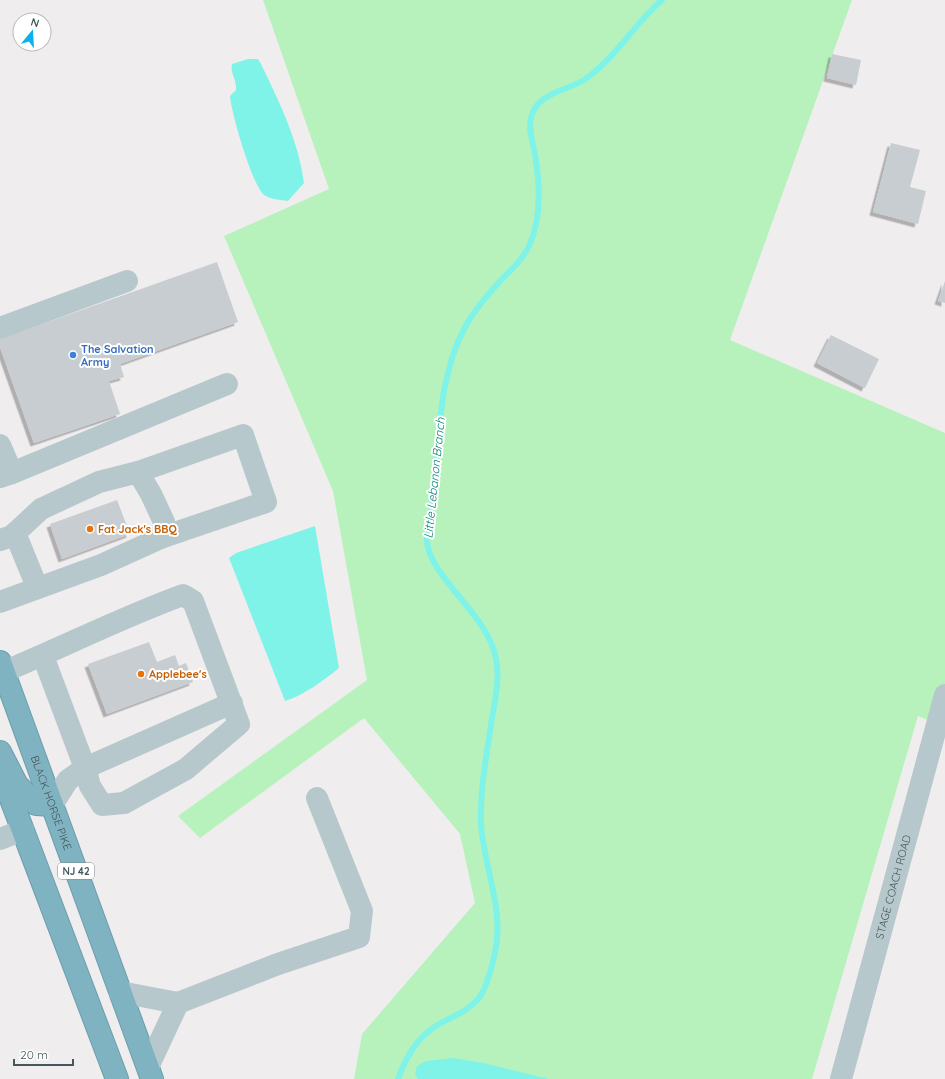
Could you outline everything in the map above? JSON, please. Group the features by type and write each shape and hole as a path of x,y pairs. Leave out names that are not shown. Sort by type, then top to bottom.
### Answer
{"highway":[{"name":"BLACK HORSE PIKE","path":"2,667 150,1073"},
{"path":"0,752 17,785 36,804 52,805"},
{"name":"NJ 42","path":"0,770 116,1079"}],"street":[{"path":"0,328 127,281"},
{"path":"0,445 6,475 227,384"},
{"path":"0,602 37,587 101,565 163,538 266,502 242,435 138,472 99,482 41,508 8,536 37,587"},
{"path":"138,472 152,494 164,522 163,538"},
{"path":"2,667 43,656 151,607 183,595 193,601 239,724 186,769 124,803 102,805 90,786 85,768 43,656"},
{"name":"STAGE COACH ROAD","path":"841,1079 945,695"},
{"path":"52,805 68,780 85,768 232,702"},
{"path":"120,992 178,1003 278,964 359,936 362,911 317,798"},
{"path":"0,840 23,830"},
{"path":"150,1073 178,1003"}],"green space":[{"path":"263,0 852,0 730,340 945,433 945,727 918,716 812,1079 354,1079 362,1034 475,903 460,834 364,718 200,838 178,816 367,680 333,491 224,236 329,189"}],"water":[{"path":"248,59 258,59 261,64 281,107 298,152 304,183 288,201 266,196 259,189 248,164 238,132 230,96 236,90 232,64"},
{"path":"315,526 339,668 320,683 285,701 229,558 236,553"},
{"path":"453,1058 484,1063 549,1079 418,1079 415,1075 417,1066 426,1061"}],"building":[{"path":"832,54 861,60 856,85 827,78"},
{"path":"891,143 920,150 910,187 926,191 918,224 873,212"},
{"name":"The Salvation Army","path":"217,262 238,322 120,364 124,377 109,381 120,414 34,443 0,347 0,339"},
{"path":"945,281 945,303 938,301"},
{"path":"831,335 879,359 865,388 817,363"},
{"name":"Fat Jack's BBQ","path":"117,500 130,534 62,559 50,524"},
{"name":"Applebee's","path":"149,642 157,662 175,655 179,666 186,663 193,682 107,714 88,664"}],"waterway":[{"name":"Little Lebanon Branch","path":"398,1079 405,1062 415,1046 427,1032 467,1009 482,994 491,969 497,937 495,904 485,855 481,823 484,770 497,684 496,659 488,636 437,567 430,554 427,541 427,530 432,509 441,412 449,369 455,349 468,322 486,296 520,260 529,246 533,235 539,201 537,165 530,127 534,110 545,98 584,80 606,62 642,20 662,0"}],"place":[{"name":"The Salvation Army","path":"73,355"},
{"name":"Fat Jack's BBQ","path":"90,529"},
{"name":"Applebee's","path":"141,674"}]}
